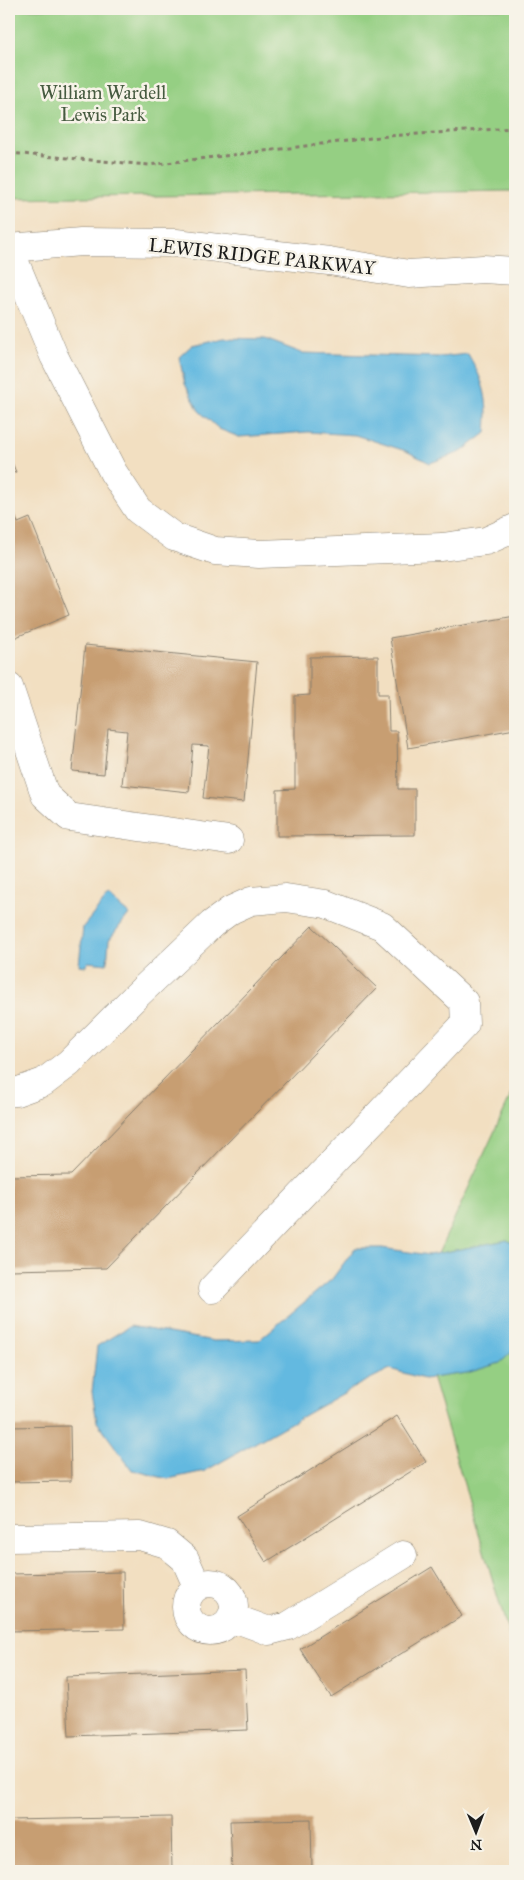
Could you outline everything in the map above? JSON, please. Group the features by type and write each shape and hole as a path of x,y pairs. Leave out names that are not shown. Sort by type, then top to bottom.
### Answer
{"street":[{"name":"LEWIS RIDGE PARKWAY","path":"9,248 81,242 176,243 329,261 409,274 484,269 515,271"},
{"path":"9,248 54,356 113,472 138,510 174,537 216,551 259,554 442,547 486,541 515,528"},
{"path":"9,687 45,795 69,816 229,840"},
{"path":"9,1093 44,1082 69,1063 212,924 231,910 251,902 286,898 326,904 382,926 464,1002 465,1024 212,1289"},
{"path":"9,1538 140,1536 166,1544 185,1559 197,1586"},
{"path":"231,1618 269,1631 288,1626 403,1554"},
{"path":"214,1583 229,1591 235,1607 231,1618 230,1623 215,1632 198,1629 187,1616 187,1599 197,1586 214,1583"}],"path":[{"path":"9,153 34,157 149,165 388,136 515,128"}],"green space":[{"name":"William Wardell Lewis Park","path":"9,9 515,9 515,191 9,198"},
{"path":"515,1087 515,1655 412,1310"}],"water":[{"path":"224,338 265,339 302,353 440,357 468,354 482,383 487,411 486,433 461,452 430,463 406,451 355,435 308,432 239,437 219,429 199,411 185,384 179,357 192,345"},
{"path":"108,896 129,914 109,940 107,964 88,962 86,966 79,965 83,927"},
{"path":"507,1240 515,1245 515,1349 500,1363 467,1373 424,1379 390,1369 205,1471 168,1479 132,1470 97,1422 92,1392 97,1346 130,1326 214,1341 259,1340 332,1279 355,1248 382,1248 429,1255"}],"building":[{"path":"9,455 16,472 9,475"},
{"path":"9,502 18,523 30,518 69,615 9,640"},
{"path":"515,616 515,729 408,748 390,638"},
{"path":"85,645 257,662 244,802 203,798 209,746 193,745 189,792 122,785 127,731 108,729 104,774 72,771"},
{"path":"378,656 378,694 388,694 389,731 397,731 398,789 415,789 415,835 277,836 277,790 295,789 295,696 310,695 310,657"},
{"path":"312,926 377,988 106,1268 9,1270 9,1176 71,1175"},
{"path":"397,1416 426,1462 266,1562 237,1516"},
{"path":"70,1426 71,1481 9,1482 9,1427"},
{"path":"432,1567 462,1616 331,1697 300,1649"},
{"path":"123,1572 124,1629 9,1631 9,1574"},
{"path":"245,1670 248,1730 69,1736 66,1677"},
{"path":"171,1817 172,1871 9,1871 9,1820"},
{"path":"311,1819 312,1871 232,1871 230,1821"}]}
